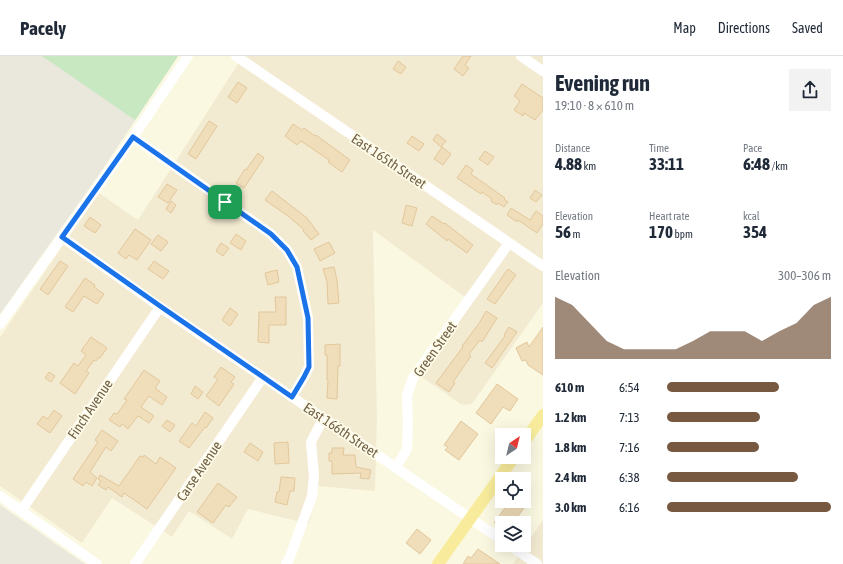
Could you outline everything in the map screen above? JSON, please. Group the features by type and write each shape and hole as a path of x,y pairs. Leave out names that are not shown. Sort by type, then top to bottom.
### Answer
{"main road":[{"path":"531,432 543,415"},
{"path":"438,564 509,464"}],"street":[{"path":"0,324 133,137 188,56"},
{"name":"East 165th Street","path":"236,56 543,266"},
{"path":"521,56 543,71"},
{"path":"133,137 271,234 287,250 297,267 308,318 309,367 292,397"},
{"name":"East 166th Street","path":"62,237 323,419 495,535"},
{"name":"Green Street","path":"396,467 407,449 407,395 413,378 509,243"},
{"name":"Finch Avenue","path":"21,511 160,306"},
{"name":"Carse Avenue","path":"135,564 263,377"},
{"path":"286,564 290,557 312,496 314,476 311,442 323,419"},
{"path":"0,496 97,564"},
{"path":"519,552 536,564"}],"shaded area":[{"path":"0,56 178,56 98,176 0,314"},
{"path":"243,56 543,56 543,303 472,404 462,405 413,371 465,297 373,230 377,418 375,491 317,486 309,524 248,509 232,539 189,511 172,537 112,498 82,543 0,486 0,337 99,193 138,220"},
{"path":"0,505 85,564 0,564"},
{"path":"543,520 543,564 513,564 521,552 531,552 531,538"}],"green space":[{"path":"42,56 178,56 135,120"}],"building":[{"path":"463,56 471,56 465,65 469,68 463,76 454,69"},
{"path":"398,61 406,67 401,74 393,69"},
{"path":"238,82 247,88 237,103 228,97"},
{"path":"522,84 543,98 543,110 535,120 524,113 523,116 514,110 520,101 514,96"},
{"path":"209,121 217,126 196,159 188,154"},
{"path":"293,124 302,130 304,128 315,136 316,135 350,160 342,172 328,162 329,160 301,141 297,145 285,136"},
{"path":"437,134 446,141 441,147 433,140"},
{"path":"412,136 424,144 419,151 407,143"},
{"path":"442,147 451,154 443,165 434,159"},
{"path":"485,151 494,157 488,165 479,159"},
{"path":"258,153 264,158 244,188 236,183"},
{"path":"466,165 473,170 471,174 505,198 504,199 508,202 504,207 498,203 497,205 491,201 492,199 482,192 481,194 457,178"},
{"path":"167,184 177,190 168,203 158,197"},
{"path":"535,190 542,195 536,202 530,198"},
{"path":"272,191 307,218 319,234 311,240 303,231 304,230 288,216 265,200"},
{"path":"171,201 176,205 171,213 166,209"},
{"path":"406,205 417,208 412,226 402,223"},
{"path":"511,208 530,220 536,211 543,216 543,224 537,233 518,220 517,222 507,215"},
{"path":"432,216 444,224 445,223 473,245 467,253 448,239 447,241 426,224"},
{"path":"90,217 101,225 95,233 84,226"},
{"path":"135,229 151,240 137,260 129,255 126,259 118,253"},
{"path":"236,234 246,241 241,250 230,243"},
{"path":"158,235 168,242 161,251 151,244"},
{"path":"329,242 335,253 320,261 314,249"},
{"path":"221,243 229,248 223,256 216,251"},
{"path":"60,261 68,266 48,295 40,289"},
{"path":"154,261 169,271 163,279 148,269"},
{"path":"334,267 339,303 328,304 327,282 323,269"},
{"path":"508,269 516,275 495,304 487,299"},
{"path":"277,270 279,282 268,285 265,273"},
{"path":"85,278 104,294 97,304 84,296 73,312 65,307"},
{"path":"275,297 286,297 286,325 269,325 269,343 258,342 259,312 276,312"},
{"path":"230,308 238,314 230,326 222,320"},
{"path":"486,311 497,318 482,342 480,340 469,354 471,356 453,382 455,383 449,392 436,383 463,347 462,346 480,322"},
{"path":"509,327 517,332 492,368 485,363 505,336 504,335"},
{"path":"543,327 543,375 528,365 526,360 522,361 516,348 527,342 529,347"},
{"path":"91,337 107,348 100,358 99,357 96,361 94,360 86,371 89,373 75,394 60,383 74,363 78,366 86,355 81,351"},
{"path":"340,344 337,399 327,398 328,380 325,345"},
{"path":"221,367 235,377 231,382 234,384 219,406 206,396 218,379 214,377"},
{"path":"144,370 160,381 155,388 167,397 162,405 149,396 141,407 154,416 149,423 138,416 128,429 122,424 120,427 109,420 114,413 117,414 127,400 124,399"},
{"path":"49,372 55,376 51,382 45,378"},
{"path":"497,384 518,399 510,411 503,407 491,424 476,413"},
{"path":"195,386 203,392 198,399 191,394"},
{"path":"54,410 62,416 50,433 37,424 43,416 48,419"},
{"path":"205,412 213,418 189,448 179,441 192,423 196,426"},
{"path":"167,420 175,425 170,432 162,426"},
{"path":"461,421 478,434 459,460 445,450 448,447 444,445"},
{"path":"102,430 118,441 111,451 106,447 90,472 97,478 92,486 86,482 83,486 73,479 98,442 95,440"},
{"path":"288,442 289,463 275,464 274,443"},
{"path":"250,443 263,452 258,461 244,452"},
{"path":"332,448 344,448 343,455 355,455 356,467 371,470 369,479 360,478 361,473 332,474 332,461 329,461 329,453 332,453"},
{"path":"144,455 156,464 160,457 176,468 147,509 124,493 122,497 108,487 106,490 98,485 101,481 98,479 100,475 119,486 140,456 143,457"},
{"path":"281,477 295,478 294,491 290,491 287,505 275,502 277,492 279,492"},
{"path":"218,483 237,497 229,507 226,505 213,523 197,512"},
{"path":"505,508 524,508 518,516 499,516"},
{"path":"417,529 431,540 420,554 406,543"},
{"path":"478,549 500,564 463,564 468,556 471,558"}],"route":[{"path":"133,137 225,202 271,234 287,250 297,267 308,318 309,367 292,397 62,237 133,137"}]}
